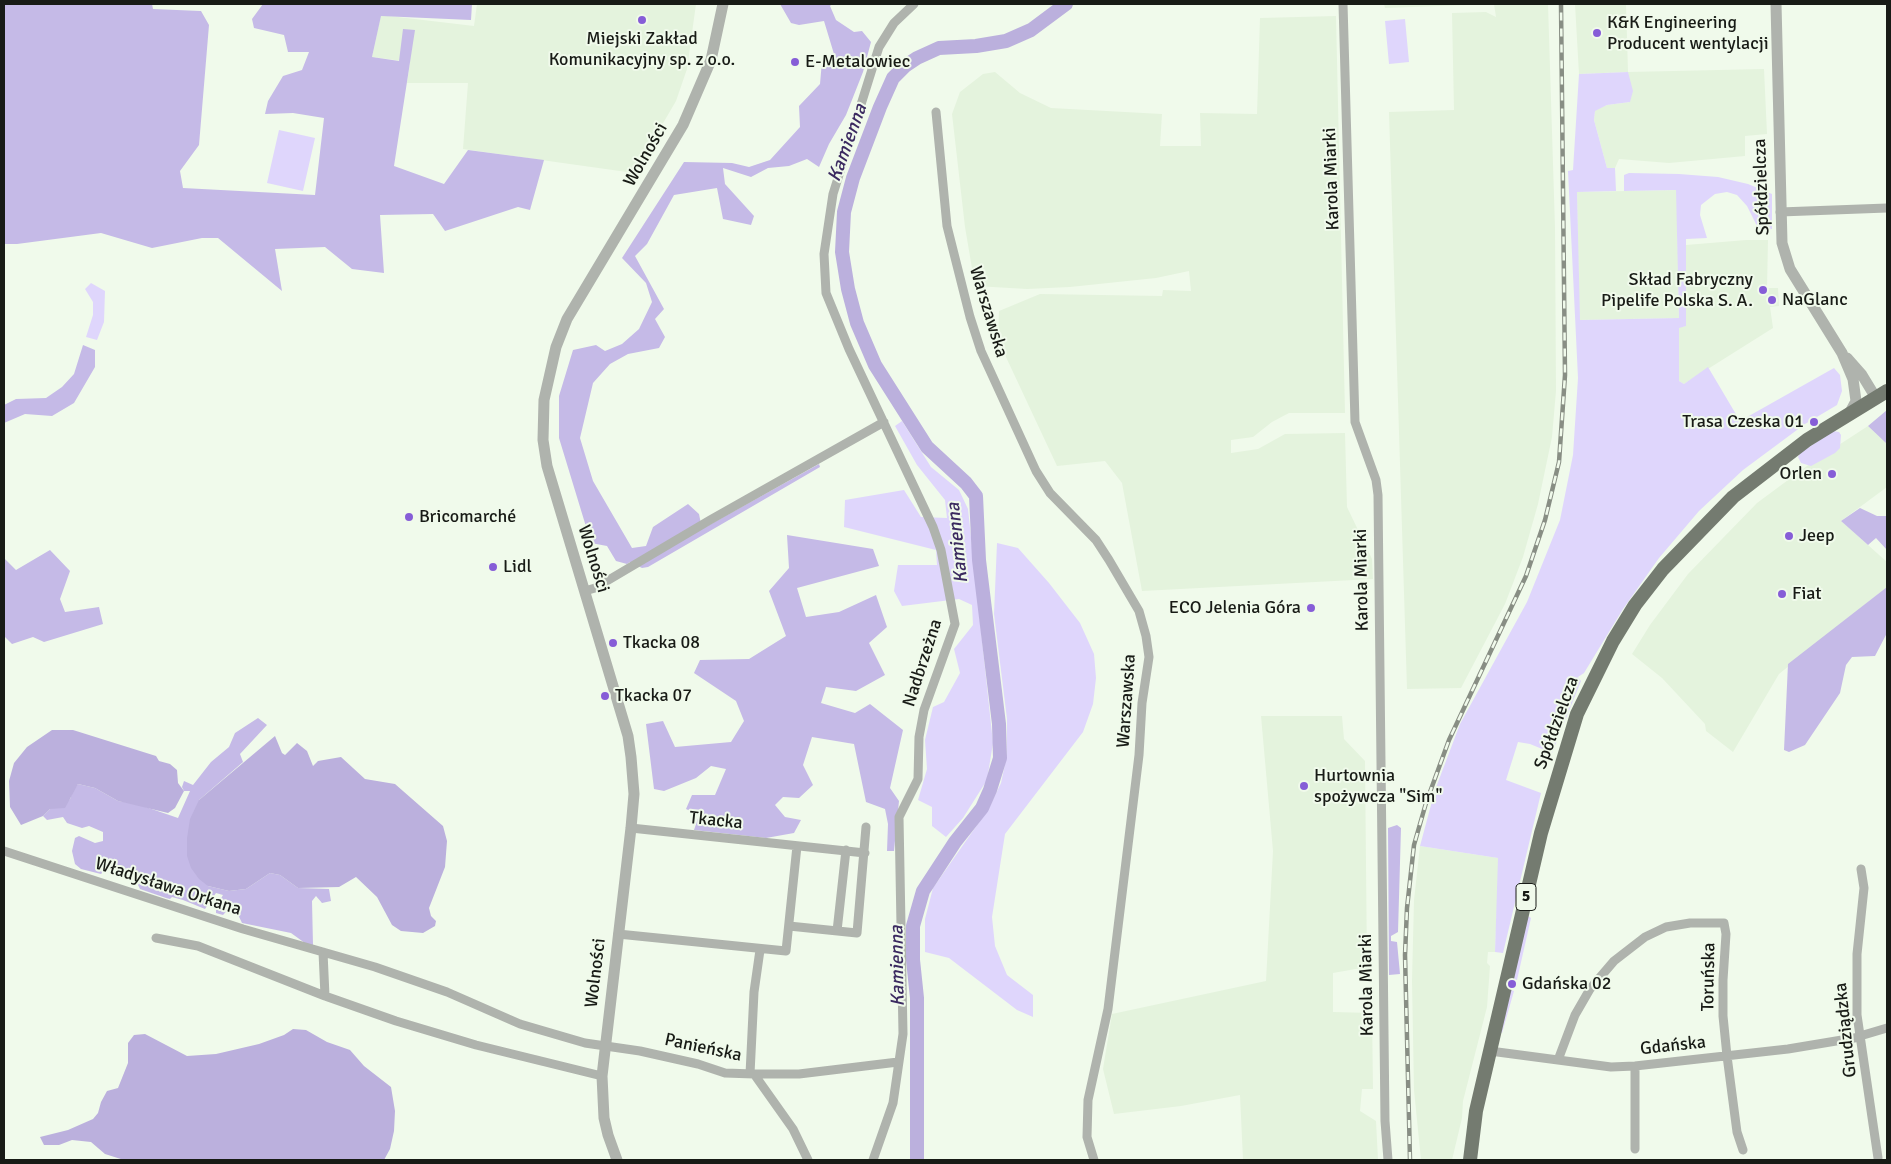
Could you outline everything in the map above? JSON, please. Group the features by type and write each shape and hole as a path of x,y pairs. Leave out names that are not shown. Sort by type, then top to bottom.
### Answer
{"main road":[{"name":"Spółdzielcza","path":"1472,1142 1476,1111 1541,833 1565,751 1584,698 1613,641 1635,605 1657,576 1719,510 1773,464 1881,394"},
{"name":"5","path":"1470,1160 1472,1142"}],"street":[{"name":"Wolności","path":"617,1160 604,1118 602,1076 634,794 628,736 547,466 543,440 544,400 548,375 567,319 684,125 711,60 723,4"},
{"name":"Nadbrzeżna","path":"873,1160 893,1103 904,1025 900,942 899,817 918,780 919,737 924,710 955,624 941,550 933,527 826,293 824,254 832,194 879,47 894,23 914,4"},
{"name":"Karola Miarki","path":"1343,4 1356,422 1376,480 1378,495 1385,1121 1388,1160"},
{"name":"Spółdzielcza","path":"1776,4 1782,244 1790,269 1842,354 1853,378 1865,395 1881,394"},
{"name":"Warszawska","path":"936,112 947,226 970,318 981,351 1036,471 1050,493 1096,540 1110,560 1140,611 1146,636 1149,657 1142,703 1139,755 1108,1009 1088,1100 1087,1137 1094,1160"},
{"path":"1780,212 1887,208"},
{"name":"Spółdzielcza","path":"1842,354 1881,394"},
{"name":"Spółdzielcza","path":"1848,414 1856,401 1853,378"},
{"path":"585,591 595,588 668,543 884,422"},
{"path":"789,926 857,933 866,827"},
{"name":"Tkacka","path":"631,828 865,852"},
{"path":"618,934 760,950 786,951 797,846"},
{"path":"837,931 846,850"},
{"name":"Władysława Orkana","path":"4,851 243,929 323,952 447,992 520,1024 605,1047"},
{"name":"Grudziądzka","path":"1861,869 1864,888 1856,992 1860,1036 1878,1158"},
{"name":"Toruńska","path":"1558,1060 1575,1015 1590,989 1614,961 1645,937 1666,927 1690,923 1724,923 1726,934 1723,1016 1737,1132 1743,1150"},
{"path":"156,938 198,946 326,996 476,1045 602,1076"},
{"path":"760,950 754,992 752,1074 799,1074 898,1062"},
{"path":"323,952 326,996"},
{"name":"Gdańska","path":"1490,1051 1611,1067 1635,1066 1727,1056 1860,1036 1887,1028"},
{"name":"Panieńska","path":"605,1047 640,1051 698,1064 725,1073 752,1074 793,1129 808,1160"},
{"path":"1635,1066 1635,1149"},
{"path":"1463,1160 1472,1142"}],"shaded area":[{"path":"4,4 152,4 153,9 201,11 209,25 199,145 180,171 183,188 315,195 324,118 293,113 265,114 268,101 283,76 302,70 309,52 288,52 284,35 254,28 252,19 263,4 472,4 471,20 381,16 372,57 399,61 403,29 415,30 394,166 444,184 468,150 544,160 530,210 518,207 445,231 433,214 380,215 384,273 352,269 325,247 275,249 282,291 218,238 202,238 152,248 101,233 4,244"},
{"path":"477,4 696,4 687,69 676,101 634,173 463,149 468,83 407,83 410,62 372,57 381,15 474,26"},
{"path":"780,4 832,4 830,6 836,20 854,32 862,31 871,42 863,72 846,115 829,144 819,167 807,159 789,166 768,168 751,177 723,168 725,184 754,216 751,225 723,219 717,188 674,195 647,244 635,256 664,309 655,319 665,337 659,348 628,354 610,364 593,383 580,438 593,481 632,548 646,546 653,527 688,504 699,514 702,529 819,464 820,467 648,567 642,568 630,562 627,564 616,561 607,546 591,543 559,438 559,396 573,350 596,345 605,351 622,344 639,329 652,302 646,283 622,258 684,162 732,163 749,167 770,160 800,127 799,106 820,84 822,61 834,54 824,21 799,25 791,23"},
{"path":"1384,4 1494,4 1385,8"},
{"path":"1494,4 1548,4 1555,228 1556,391 1552,437 1538,504 1523,557 1505,604 1461,688 1407,689 1389,112 1454,110 1452,13 1486,12 1496,17"},
{"path":"1575,4 1626,4 1628,72 1579,74"},
{"path":"1336,16 1345,413 1289,413 1272,422 1253,437 1231,440 1231,453 1258,449 1285,434 1345,433 1347,507 1372,559 1373,579 1142,591 1122,483 1105,461 1057,466 998,340 999,311 1040,294 1162,296 1163,290 1191,291 1189,271 1156,278 1070,287 1027,289 975,286 965,227 952,114 960,92 983,74 995,72 1020,93 1051,108 1162,114 1160,146 1201,146 1200,113 1257,114 1260,18"},
{"path":"1405,19 1409,62 1389,64 1385,21"},
{"path":"1764,69 1767,134 1745,136 1745,156 1669,163 1619,159 1615,168 1607,168 1594,120 1595,110 1607,105 1630,102 1628,72"},
{"path":"1628,72 1633,91 1630,102 1607,105 1595,111 1594,120 1607,168 1615,168 1616,191 1577,192 1580,320 1679,318 1676,190 1624,191 1624,175 1629,173 1679,174 1718,177 1748,184 1772,194 1772,229 1758,228 1747,206 1737,195 1727,192 1715,194 1701,205 1700,215 1707,238 1686,239 1686,326 1679,328 1679,381 1684,384 1708,367 1740,421 1834,368 1840,375 1842,391 1837,405 1805,424 1743,470 1699,511 1659,558 1623,609 1584,673 1578,677 1581,681 1552,753 1530,744 1518,742 1506,780 1541,793 1503,953 1495,952 1498,858 1420,846 1435,790 1460,724 1527,602 1560,520 1573,455 1578,378 1568,171 1573,170 1579,74"},
{"path":"279,130 315,138 303,191 267,183"},
{"path":"1677,190 1679,318 1579,320 1577,192"},
{"path":"1768,240 1767,288 1778,288 1779,306 1770,307 1773,328 1684,384 1679,381 1679,327 1686,326 1686,245"},
{"path":"91,283 105,291 104,322 97,340 86,337 93,315 93,302 85,289"},
{"path":"83,345 95,350 95,367 74,403 52,416 25,414 4,423 4,405 16,399 46,398 62,387 74,374"},
{"path":"1887,410 1887,444 1868,426"},
{"path":"902,421 931,467 959,490 968,509 993,743 987,780 963,818 946,837 932,826 932,807 918,800 927,769 925,740 933,707 944,702 960,673 954,649 973,625 972,605 959,599 902,606 894,591 898,565 937,565 936,550 844,527 845,500 904,490 921,517 947,518 945,500 917,465 895,426"},
{"path":"1868,426 1887,444 1887,487 1841,521 1887,562 1887,587 1779,674 1733,752 1706,731 1705,724 1662,678 1632,654 1650,625 1688,574 1757,503 1811,463"},
{"path":"1833,431 1839,432 1841,435 1840,448 1835,453 1811,466 1801,463 1798,457 1800,453"},
{"path":"1860,508 1877,516 1887,516 1887,550 1876,538 1868,545 1841,521"},
{"path":"787,535 873,549 879,566 797,588 806,617 839,612 876,595 887,627 869,643 885,675 856,691 826,687 821,703 855,713 870,704 903,730 890,788 899,801 894,851 887,851 888,824 885,809 866,802 854,744 812,737 803,765 813,785 799,798 783,797 775,805 785,817 801,820 794,833 766,838 694,830 699,815 686,809 692,795 715,795 726,769 711,766 696,778 664,791 654,789 646,724 663,721 675,747 731,742 744,721 736,701 694,673 700,660 749,659 786,636 769,591 789,568"},
{"path":"997,543 1018,548 1049,583 1080,623 1094,654 1096,678 1093,704 1083,732 1005,834 992,917 995,946 1007,975 1033,995 1033,1017 1017,1010 949,958 925,952 925,919 933,888 989,808 1001,783 1007,755 1007,719 994,614"},
{"path":"50,550 70,571 60,599 65,612 99,607 103,624 44,642 33,637 12,644 4,636 4,558 16,570"},
{"path":"1887,587 1887,633 1875,656 1852,657 1846,665 1840,693 1805,745 1789,752 1784,750 1788,664"},
{"path":"1261,716 1342,716 1344,739 1365,761 1367,967 1333,973 1333,1012 1372,1013 1373,1089 1362,1089 1360,1111 1376,1121 1378,1160 1243,1160 1240,1095 1181,1106 1114,1114 1103,1069 1112,1014 1266,981 1273,851"},
{"path":"258,718 267,725 240,754 243,762 199,800 208,886 229,891 246,889 270,873 280,875 298,888 329,889 331,901 322,903 316,896 312,901 313,945 309,946 291,933 242,923 233,904 223,915 216,913 216,907 223,895 216,893 205,909 183,900 172,897 170,899 166,898 140,889 138,885 141,878 126,873 119,873 116,864 112,862 101,874 81,869 75,864 72,851 75,838 79,836 95,843 103,841 103,832 89,826 82,828 67,823 63,817 47,820 43,816 50,809 70,799 73,790 78,784 95,788 118,801 137,804 178,818 190,791 184,791 182,787 184,781 193,785 211,762 229,747 235,733"},
{"path":"52,730 73,730 156,756 159,761 170,764 177,770 178,783 184,791 175,808 168,813 118,801 95,788 78,784 65,808 50,809 43,816 21,825 10,807 9,781 14,763 27,747"},
{"path":"275,736 282,753 285,755 297,743 307,751 313,766 318,761 341,757 365,779 395,784 443,826 447,841 445,867 429,908 431,916 436,921 435,926 423,933 401,931 392,925 377,897 356,877 339,887 298,888 280,875 270,873 246,889 229,891 208,886 199,879 191,868 187,856 187,838 190,819 199,800"},
{"path":"1397,825 1401,828 1398,932 1391,936 1391,941 1397,942 1400,974 1389,975 1388,828"},
{"path":"1420,846 1498,858 1499,861 1495,952 1488,952 1487,963 1490,966 1487,1007 1463,1101 1462,1118 1452,1160 1421,1160 1414,1090 1412,981 1414,900"},
{"path":"1528,916 1531,918 1517,980 1513,980"},
{"path":"1511,990 1514,991 1502,1033 1500,1032"},
{"path":"293,1029 306,1030 327,1042 350,1050 364,1066 391,1087 395,1111 394,1131 390,1149 384,1160 124,1160 105,1154 91,1142 72,1140 59,1145 44,1145 40,1137 68,1130 93,1119 98,1113 107,1091 118,1088 128,1063 128,1043 134,1035 145,1034 187,1056 216,1054 259,1044 284,1035"}],"waterway":[{"name":"Kamienna","path":"917,1160 917,998 913,960 913,926 923,891 955,842 982,808 990,790 1000,758 999,724 979,560 976,496 966,483 927,447 875,365 857,323 848,289 842,252 844,212 853,178 880,107 893,78 905,66 939,48 976,46 1006,41 1031,30 1066,4"}],"railway":[{"path":"1410,1160 1405,955 1407,908 1414,845 1426,803 1449,740 1526,576 1545,520 1559,462 1565,375 1561,4"}],"place":[{"name":"Miejski Zakład Komunikacyjny sp. z o.o.","path":"642,20"},
{"name":"K&K Engineering Producent wentylacji","path":"1597,33"},
{"name":"E-Metalowiec","path":"795,62"},
{"name":"Skład Fabryczny Pipelife Polska S. A.","path":"1763,290"},
{"name":"NaGlanc","path":"1772,300"},
{"name":"Trasa Czeska 01","path":"1814,422"},
{"name":"Orlen","path":"1832,474"},
{"name":"Bricomarché","path":"409,517"},
{"name":"Jeep","path":"1789,536"},
{"name":"Lidl","path":"493,567"},
{"name":"Fiat","path":"1782,594"},
{"name":"ECO Jelenia Góra","path":"1311,608"},
{"name":"Tkacka 08","path":"613,643"},
{"name":"Tkacka 07","path":"605,696"},
{"name":"Hurtownia spożywcza \"Sim\"","path":"1304,786"},
{"name":"Gdańska 02","path":"1512,984"}]}
